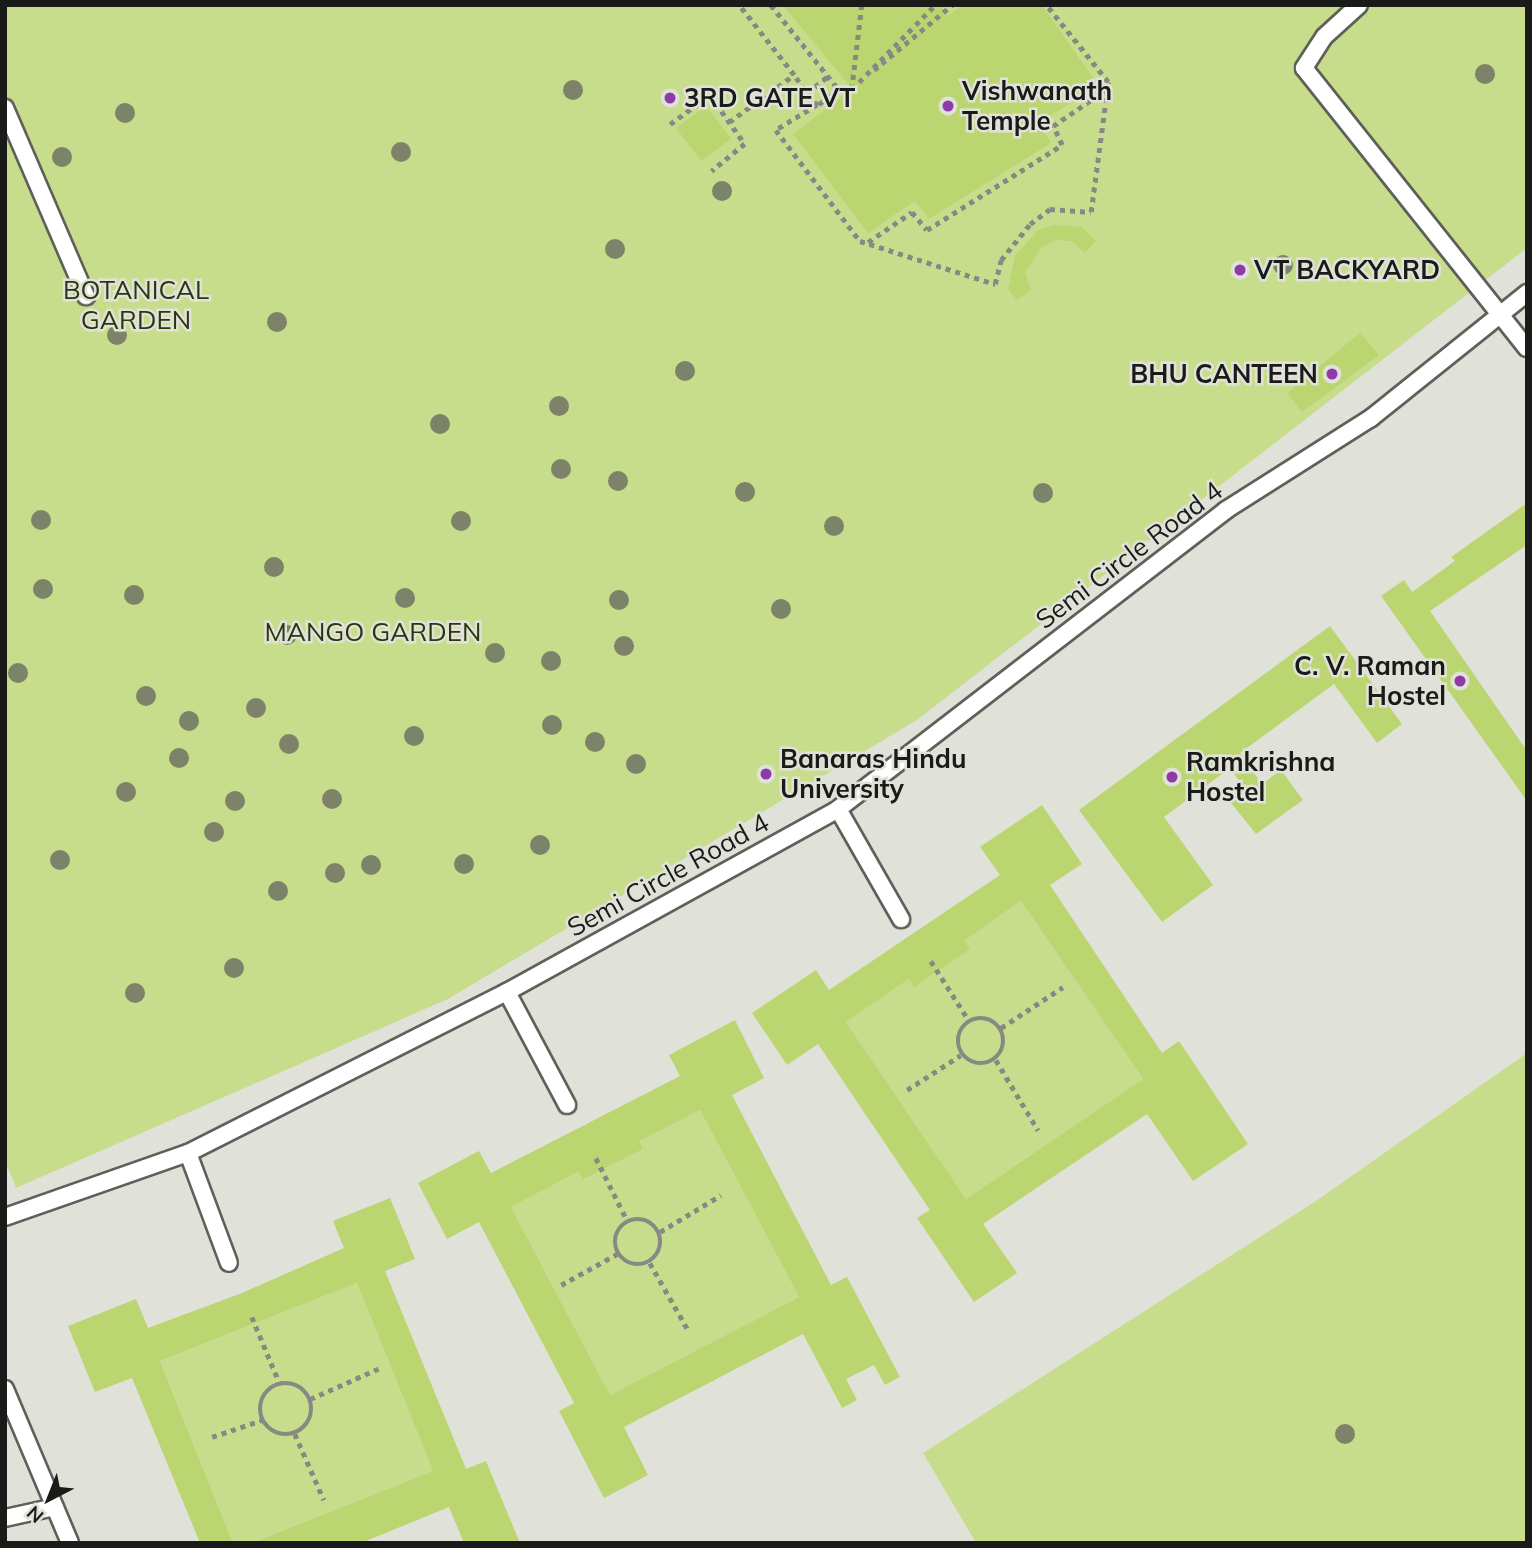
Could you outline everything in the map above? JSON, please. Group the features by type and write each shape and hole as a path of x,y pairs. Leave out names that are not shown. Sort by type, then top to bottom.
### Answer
{"lane":[{"path":"1359,5 1324,37 1304,68 1527,348"},
{"path":"5,108 86,296"},
{"name":"Semi Circle Road 4","path":"5,1217 188,1153 507,992 838,809 1226,510 1371,418 1527,293"},
{"path":"838,809 901,919"},
{"path":"507,992 567,1105"},
{"path":"188,1153 229,1264"},
{"path":"5,1389 70,1543"},
{"path":"5,1518 55,1507"}],"path":[{"path":"739,5 817,105"},
{"path":"771,5 839,90 776,130 860,240 995,284 1008,250 1050,209 1091,212 1108,82 1046,5"},
{"path":"852,89 862,5"},
{"path":"852,89 935,5"},
{"path":"852,89 952,5"},
{"path":"729,122 794,75"},
{"path":"807,93 828,76"},
{"path":"868,242 912,212 927,230 1062,145 1053,126 1107,89"},
{"path":"670,124 710,95 745,145 712,171"},
{"path":"930,961 968,1019"},
{"path":"1001,1028 1063,986"},
{"path":"986,1017 1001,1028 1005,1045 996,1060 977,1065 961,1055 957,1035 968,1019 986,1017"},
{"path":"907,1090 961,1055"},
{"path":"996,1060 1038,1130"},
{"path":"596,1158 627,1220"},
{"path":"660,1232 721,1195"},
{"path":"646,1219 660,1232 661,1250 650,1263 631,1265 617,1254 614,1235 627,1220 646,1219"},
{"path":"561,1285 617,1254"},
{"path":"650,1263 688,1330"},
{"path":"252,1317 280,1384"},
{"path":"310,1398 380,1368"},
{"path":"280,1384 303,1389 310,1398 310,1419 295,1434 276,1434 262,1420 262,1397 280,1384"},
{"path":"212,1437 262,1420"},
{"path":"295,1434 324,1500"}],"green space":[{"path":"5,5 1527,5 1527,248 917,720 448,999 16,1188 5,1161"},
{"path":"1021,901 1143,1079 966,1199 846,1022 909,979 914,986 969,949 964,941"},
{"path":"1527,1053 1527,1543 976,1543 923,1453 1313,1203"},
{"path":"700,1110 799,1297 610,1395 511,1207 578,1172 584,1180 643,1149 640,1141"},
{"path":"357,1283 433,1471 252,1543 233,1543 160,1361"}],"building":[{"name":"Vishwanath Temple","path":"783,5 940,5 948,16 963,5 1042,5 1098,85 1039,123 1051,143 929,219 915,201 868,233 793,134 852,89"},
{"path":"706,106 731,139 701,161 676,128"},
{"path":"1055,225 1082,227 1096,241 1085,253 1072,241 1056,240 1042,247 1025,272 1031,290 1017,300 1008,289 1015,256 1038,230"},
{"name":"BHU CANTEEN","path":"1360,333 1379,355 1302,412 1287,393"},
{"name":"C. V. Raman Hostel","path":"1527,503 1527,545 1430,611 1527,751 1527,801 1381,596 1404,580 1412,592 1455,561 1451,557"},
{"name":"Ramkrishna Hostel","path":"1330,626 1402,724 1377,743 1334,684 1240,753 1262,784 1281,770 1303,800 1256,834 1231,803 1247,792 1230,768 1164,817 1213,885 1162,922 1079,810"},
{"path":"1042,805 1082,864 1050,885 1162,1053 1179,1041 1248,1144 1193,1181 1147,1114 983,1224 1017,1273 974,1302 917,1218 930,1210 818,1044 787,1065 752,1013 816,970 829,990 1000,875 980,847","holes":["1021,901 1143,1079 966,1199 846,1022 909,979 914,987 970,949 964,941"]},
{"path":"735,1020 764,1078 732,1095 831,1285 847,1277 900,1377 885,1385 874,1365 846,1379 857,1400 842,1408 803,1334 624,1427 648,1475 604,1498 559,1411 574,1403 479,1222 447,1239 418,1183 479,1151 491,1173 680,1076 669,1055","holes":["700,1110 799,1297 610,1395 511,1207 578,1172 583,1180 643,1149 640,1141"]},
{"path":"390,1198 415,1259 385,1271 466,1469 486,1461 520,1543 464,1543 449,1507 361,1543 252,1543 433,1471 357,1283 160,1361 233,1543 200,1543 132,1378 95,1392 68,1326 136,1299 148,1328 242,1293 344,1248 333,1221"}],"place":[{"name":"3RD GATE VT","path":"670,98"},
{"name":"Vishwanath Temple","path":"948,106"},
{"name":"VT BACKYARD","path":"1240,270"},
{"name":"BHU CANTEEN","path":"1332,374"},
{"name":"C. V. Raman Hostel","path":"1460,681"},
{"name":"Banaras Hindu University","path":"766,774"},
{"name":"Ramkrishna Hostel","path":"1172,777"}],"park label":[{"name":"BOTANICAL GARDEN","path":"136,305"},
{"name":"MANGO GARDEN","path":"373,632"}]}
